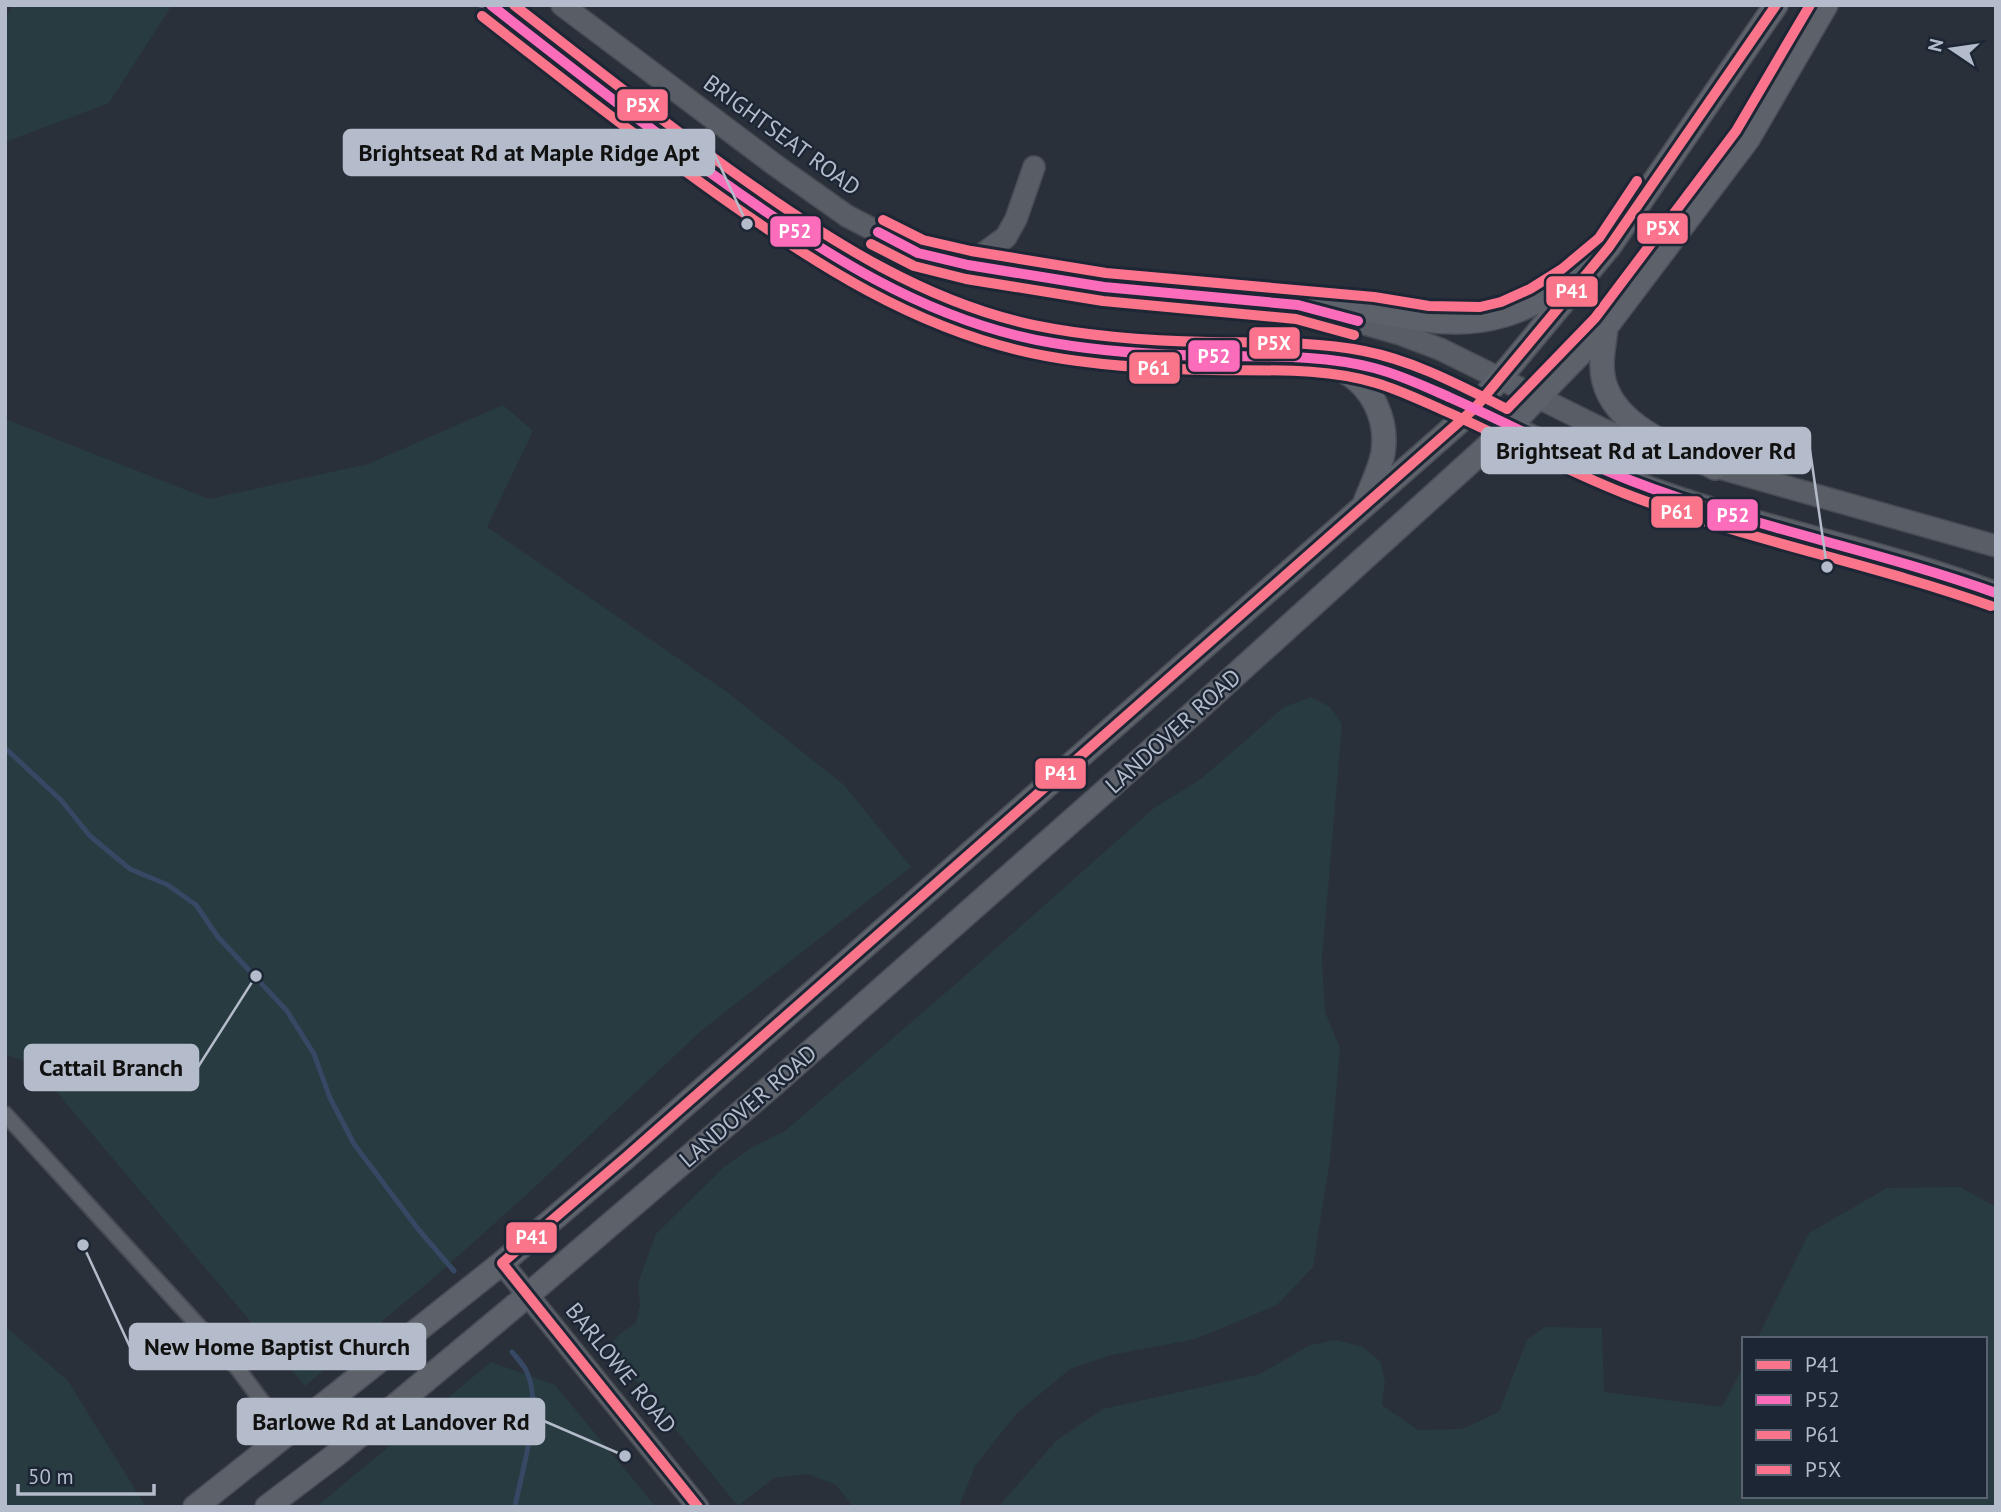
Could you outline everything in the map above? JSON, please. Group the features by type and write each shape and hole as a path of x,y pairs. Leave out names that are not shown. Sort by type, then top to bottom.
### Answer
{"main road":[{"name":"LANDOVER ROAD","path":"195,1507 502,1263 636,1149 1475,408 1609,247 1776,5"},
{"name":"LANDOVER ROAD","path":"267,1507 337,1454 528,1296 774,1085 1179,726 1510,426 1606,327 1748,139 1826,5"},
{"path":"1298,304 1373,311 1428,320 1482,321 1506,315 1538,301 1570,280 1609,247"},
{"path":"1606,327 1602,365 1604,380 1619,411 1637,428 1715,468"},
{"path":"1312,357 1344,370 1362,384 1376,404 1383,424 1383,449 1377,475 1364,506"}],"street":[{"path":"491,5 678,150 791,230 842,262 966,321 1007,333 1077,346 1209,356 1312,357 1366,366 1397,375 1475,408 1554,448 1649,487 1736,517 1944,573 1996,593"},
{"name":"BRIGHTSEAT ROAD","path":"562,5 847,216 918,253 968,265 1104,287 1298,304 1440,349 1604,430 1715,468 1996,546"},
{"path":"968,265 1006,237 1016,219 1034,167"},
{"path":"5,1114 238,1368 286,1435"},
{"name":"BARLOWE ROAD","path":"502,1263 698,1507"}],"green space":[{"path":"12,5 172,5 109,103 5,142 5,20"},
{"path":"503,405 533,431 487,527 727,692 844,785 911,867 702,1030 524,1197 430,1281 305,1386 33,1064 5,1054 5,419 209,499 368,464"},
{"path":"1311,697 1330,707 1342,724 1322,959 1325,1012 1340,1048 1330,1159 1313,1267 1277,1305 1196,1339 1111,1355 1070,1369 1017,1413 975,1466 959,1507 851,1507 836,1485 808,1474 774,1478 738,1506 608,1347 636,1323 640,1305 638,1283 656,1234 724,1167 751,1148 785,1131 1154,808 1201,779 1284,707"},
{"path":"1960,1187 1996,1207 1996,1507 998,1507 1057,1440 1103,1409 1260,1374 1310,1345 1336,1340 1363,1347 1381,1362 1385,1382 1382,1405 1418,1430 1462,1429 1499,1412 1527,1340 1545,1327 1602,1328 1604,1392 1722,1407 1742,1369 1742,1498 1987,1498 1987,1337 1758,1337 1809,1233 1887,1188"},
{"path":"5,1326 68,1381 146,1507 5,1507"},
{"path":"491,1362 555,1385 656,1507 316,1507"}],"waterway":[{"path":"5,748 61,800 90,836 130,869 168,885 196,905 218,937 287,1011 314,1054 330,1098 354,1144 418,1229 454,1271"},
{"path":"512,1352 526,1370 533,1401 530,1437 515,1507"}],"transit line":[{"name":"P52","path":"491,5 658,134 793,230 875,279 961,318 1006,333 1092,349 1170,355 1313,358 1374,368 1474,408 1632,481 1722,512 1996,593"},
{"name":"P5X","path":"514,5 685,137 811,225 881,267 955,301 993,315 1033,325 1099,335 1165,341 1306,344 1364,351 1420,368 1507,409 1595,318 1736,131 1810,5"},
{"name":"P41","path":"698,1507 502,1263 626,1157 1475,408 1609,247 1776,5"},
{"name":"P61","path":"482,16 650,145 786,241 868,291 954,330 999,345 1087,362 1170,369 1315,372 1376,383 1468,421 1626,494 1716,525 1900,577 1991,606"},
{"name":"P5X","path":"883,220 923,240 971,251 1106,273 1374,297 1429,306 1480,307 1501,302 1530,289 1562,269 1599,238 1637,181"},
{"name":"P52","path":"878,232 918,253 968,265 1104,287 1298,305 1358,321"},
{"name":"P61","path":"871,244 914,266 966,279 1103,301 1296,319 1354,335"}],"place":[{"name":"Brightseat Rd at Maple Ridge Apt","path":"747,224"},
{"name":"Brightseat Rd at Landover Rd","path":"1827,567"},
{"name":"Cattail Branch","path":"256,976"},
{"name":"New Home Baptist Church","path":"83,1245"},
{"name":"Barlowe Rd at Landover Rd","path":"625,1456"}]}
